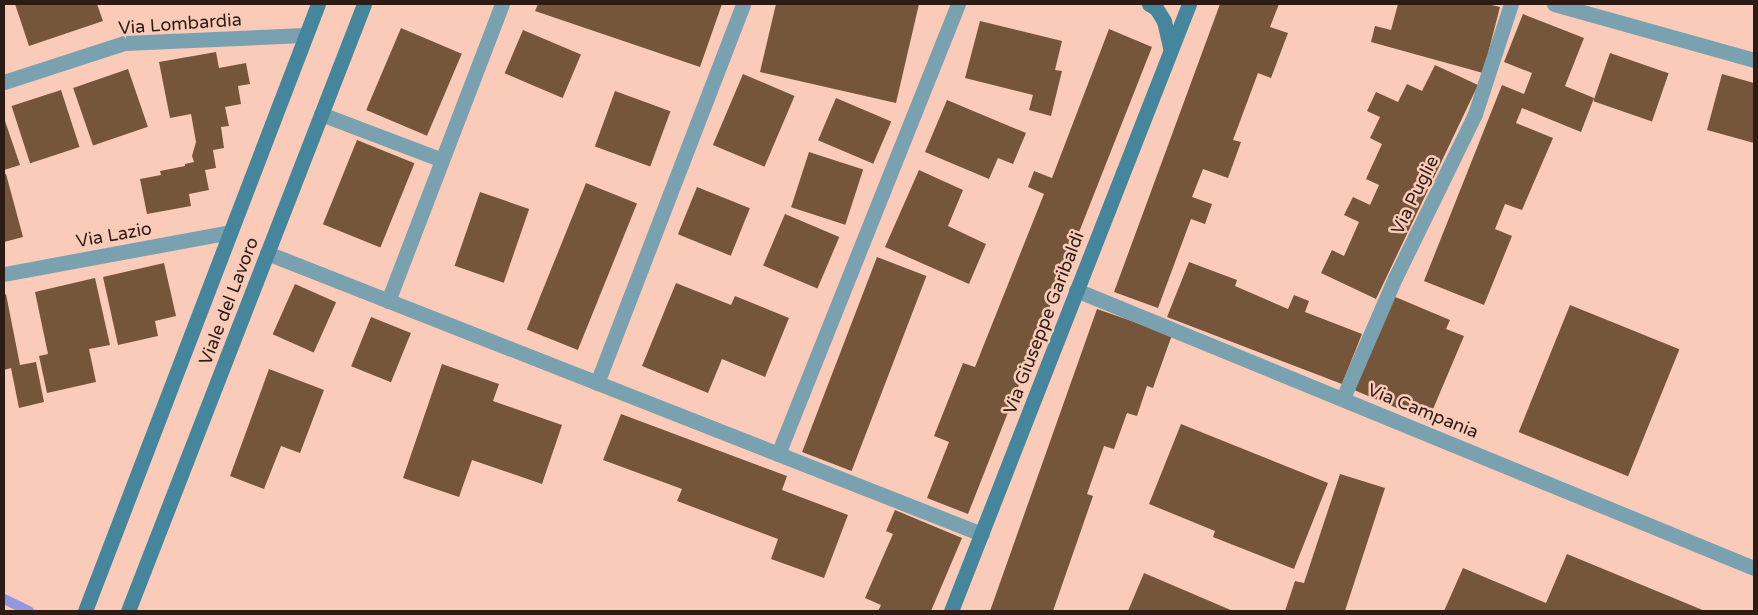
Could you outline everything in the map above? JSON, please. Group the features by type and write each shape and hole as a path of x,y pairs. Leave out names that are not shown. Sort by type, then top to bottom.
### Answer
{"main road":[{"name":"Viale del Lavoro","path":"85,611 318,4"},
{"name":"Viale del Lavoro","path":"128,611 364,4"},
{"path":"1149,4 1156,8 1164,21 1170,48"},
{"name":"Via Giuseppe Garibaldi","path":"951,611 1170,48 1189,4"}],"street":[{"path":"388,301 502,4"},
{"path":"597,382 743,4"},
{"path":"778,454 958,4"},
{"name":"Via Puglie","path":"1343,398 1395,278 1475,114 1511,4"},
{"path":"1554,4 1754,60"},
{"name":"Via Lombardia","path":"4,82 124,43 305,35"},
{"path":"321,114 442,160"},
{"name":"Via Lazio","path":"4,274 230,232"},
{"path":"267,253 982,534"},
{"name":"Via Campania","path":"1076,290 1754,568"}],"building":[{"path":"15,4 97,4 103,21 29,46"},
{"path":"538,4 722,4 700,67 535,11"},
{"path":"776,4 919,4 896,103 760,72"},
{"path":"1220,4 1279,4 1270,27 1288,33 1271,78 1258,73 1233,140 1241,142 1228,178 1203,169 1192,197 1212,204 1205,224 1191,219 1158,308 1114,292"},
{"path":"1398,4 1487,4 1500,7 1483,73 1371,42 1375,26 1391,30"},
{"path":"1523,14 1584,38 1565,86 1594,98 1581,132 1522,108 1516,123 1553,138 1522,210 1505,204 1495,229 1512,236 1484,305 1424,281 1502,85 1524,94 1532,73 1504,62"},
{"path":"980,21 1062,41 1055,70 1062,71 1051,116 1029,110 1033,95 965,78"},
{"path":"401,28 462,54 427,136 366,110"},
{"path":"1109,29 1152,47 968,514 927,498 949,442 934,436 963,363 975,367 1044,194 1028,187 1034,171 1052,178"},
{"path":"523,30 581,55 563,98 505,73"},
{"path":"216,52 219,68 246,63 250,84 238,86 241,104 225,107 229,126 221,127 224,148 213,150 216,168 205,170 209,190 189,194 191,206 147,214 140,179 161,175 160,171 185,166 185,164 194,162 192,156 196,142 191,114 170,118 159,62"},
{"path":"1610,53 1669,73 1652,121 1593,101"},
{"path":"1435,65 1478,85 1376,299 1321,273 1332,250 1344,256 1359,222 1344,215 1353,197 1370,205 1379,185 1366,179 1382,144 1370,138 1380,117 1367,111 1376,92 1398,102 1407,84 1422,91"},
{"path":"128,69 148,127 93,146 73,88"},
{"path":"743,74 795,96 764,167 713,145"},
{"path":"1722,74 1754,83 1754,143 1707,130"},
{"path":"61,90 80,147 30,163 12,106"},
{"path":"615,91 670,111 650,167 595,146"},
{"path":"836,98 891,121 873,164 818,140"},
{"path":"947,100 1026,133 1013,164 998,158 989,179 925,152"},
{"path":"4,118 20,165 4,170"},
{"path":"357,140 414,163 380,248 323,224"},
{"path":"809,152 863,170 845,225 791,207"},
{"path":"919,170 963,190 948,226 986,244 969,284 885,247"},
{"path":"4,174 6,174 23,237 4,242"},
{"path":"586,183 637,204 578,350 527,329"},
{"path":"697,187 750,208 731,256 678,234"},
{"path":"480,192 529,209 504,283 455,266"},
{"path":"785,214 839,237 817,289 763,266"},
{"path":"877,257 926,276 852,471 802,452"},
{"path":"1189,262 1237,280 1235,286 1288,309 1294,295 1309,301 1305,312 1362,334 1342,384 1167,317"},
{"path":"164,263 176,316 155,321 158,336 118,345 103,277"},
{"path":"95,278 110,345 89,349 96,382 47,393 39,356 48,354 35,292"},
{"path":"676,283 731,305 735,296 789,318 765,377 722,359 708,393 642,366"},
{"path":"295,284 336,302 314,353 273,334"},
{"path":"6,294 20,365 36,362 44,402 19,408 11,368 4,370 4,295"},
{"path":"1393,296 1450,320 1446,329 1464,336 1428,421 1354,390"},
{"path":"1570,305 1679,349 1628,476 1519,432"},
{"path":"1097,309 1172,335 1153,388 1147,386 1137,416 1127,413 1114,449 1104,446 1087,494 1093,496 1053,611 990,611"},
{"path":"371,317 411,333 391,382 351,366"},
{"path":"442,364 499,384 493,401 562,425 542,484 472,460 459,497 403,478"},
{"path":"269,369 324,390 300,453 281,446 264,489 230,476"},
{"path":"621,414 787,476 782,490 848,515 824,578 771,559 778,539 677,501 682,489 603,460"},
{"path":"1181,424 1328,483 1294,569 1213,537 1215,531 1149,504"},
{"path":"1340,474 1385,488 1345,611 1285,611 1295,581 1304,583"},
{"path":"895,510 962,538 931,611 878,611 881,605 865,598 893,534 886,531"},
{"path":"1567,554 1705,611 1444,611 1463,568 1546,603"},
{"path":"1144,573 1233,611 1128,611"}],"waterway":[{"path":"4,599 29,611"}]}
